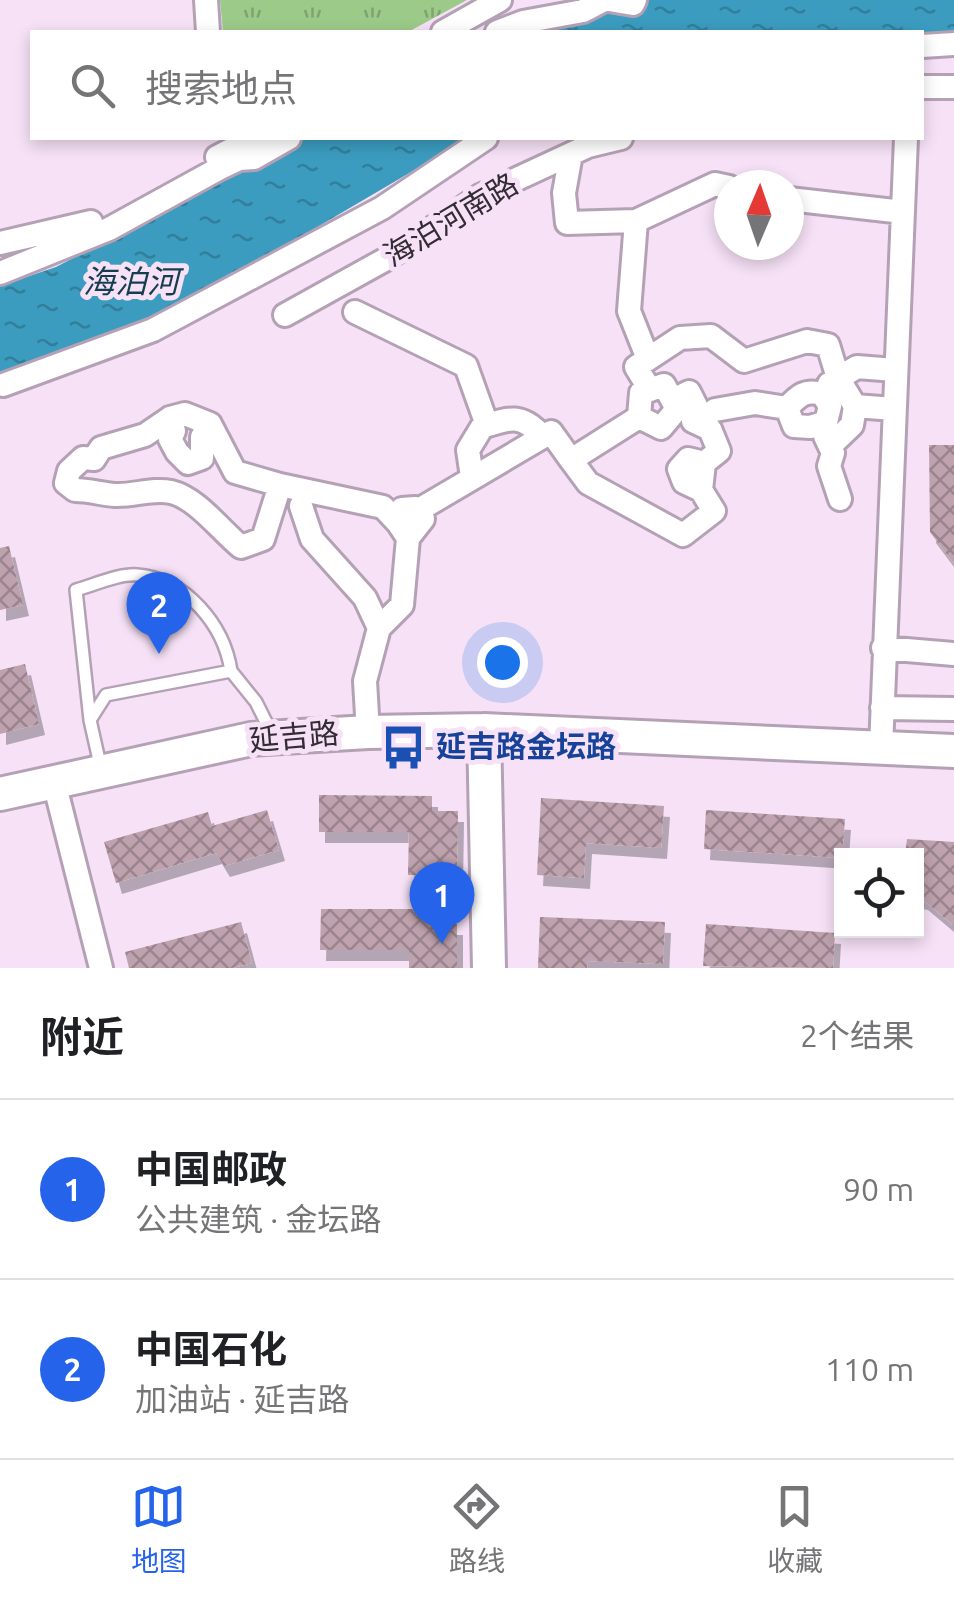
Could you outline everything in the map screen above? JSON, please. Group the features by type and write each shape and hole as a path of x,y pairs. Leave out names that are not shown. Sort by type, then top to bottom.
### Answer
{"main road":[{"name":"延吉路","path":"0,794 101,769 274,736 484,730 954,751"},
{"path":"484,730 489,968"}],"street":[{"path":"206,0 208,30"},
{"path":"448,30 500,0"},
{"path":"502,30 522,22 583,11 607,0 632,4 635,0"},
{"path":"924,46 954,44"},
{"path":"924,87 954,87"},
{"path":"0,243 84,226 216,147 246,140"},
{"path":"0,273 109,229 230,164 254,158 286,140"},
{"path":"3,386 153,330 382,208 483,140"},
{"name":"海泊河南路","path":"285,315 388,258 480,196 570,154 615,140"},
{"path":"881,748 906,140"},
{"path":"570,154 564,193 567,223 636,221 714,184"},
{"path":"804,201 903,212"},
{"path":"636,221 629,311 648,359"},
{"path":"355,312 466,366 487,426"},
{"path":"650,390 636,367 680,338 712,336 744,361 806,341 828,346 838,378 855,406 852,426 830,446"},
{"path":"816,392 857,367 896,370"},
{"path":"664,385 677,408 661,428 638,417 641,393 664,385"},
{"path":"810,390 822,394 830,406 826,422 794,426 787,408 810,390"},
{"path":"408,524 472,478 550,432 588,483 683,535 714,512 701,490 684,482 680,469 688,460 704,463 719,450 708,416 689,392 672,400"},
{"path":"708,416 755,403 787,408"},
{"path":"855,406 894,409"},
{"path":"280,485 264,538 241,547 174,492 113,495 95,490 107,477 94,459 101,448 145,435 170,418 184,414 210,424 235,472 383,507 408,524"},
{"path":"571,460 638,417"},
{"path":"170,418 174,431 170,439 188,463 202,458 202,438 210,424"},
{"path":"472,478 468,450 482,427 512,418 531,424 542,436"},
{"path":"820,424 834,454 829,466 840,499"},
{"path":"301,506 312,538 365,598 379,628"},
{"path":"368,732 365,680 379,628 402,605 408,524"},
{"path":"883,648 954,654"},
{"path":"882,708 954,709"},
{"path":"54,782 101,968"}],"lane":[{"path":"101,769 90,720 76,590 135,574 163,581 204,608 230,660 231,670 256,702 274,736"},
{"path":"90,720 106,694 231,670"}],"green space":[{"path":"220,0 467,0 412,30 223,30"}],"water":[{"path":"632,0 954,0 954,35 924,36 924,30 545,30"},
{"name":"海泊河","path":"302,140 466,140 152,324 0,380 0,286 56,267"}],"building":[{"path":"929,445 954,445 954,564 930,532"},
{"path":"9,546 23,605 0,610 0,548"},
{"path":"25,664 39,724 0,734 0,670"},
{"path":"319,795 432,796 432,811 458,811 457,876 408,875 409,832 319,832"},
{"path":"541,798 664,806 661,848 586,843 584,878 537,875"},
{"path":"267,810 279,850 224,866 216,853 116,883 104,842 208,812 212,826"},
{"path":"706,810 845,819 843,848 834,848 834,857 704,849"},
{"path":"907,839 954,842 954,926 924,901 924,848 906,848"},
{"path":"321,909 431,909 431,924 457,924 457,968 409,968 409,950 320,950"},
{"path":"540,917 665,922 663,964 588,961 587,968 538,968"},
{"path":"241,922 252,963 232,968 129,968 125,952"},
{"path":"706,924 834,933 833,968 703,966"}],"place":[{"name":"中国石化","path":"159,654"},
{"name":"延吉路金坛路","path":"403,747"},
{"name":"中国邮政","path":"442,944"}]}
